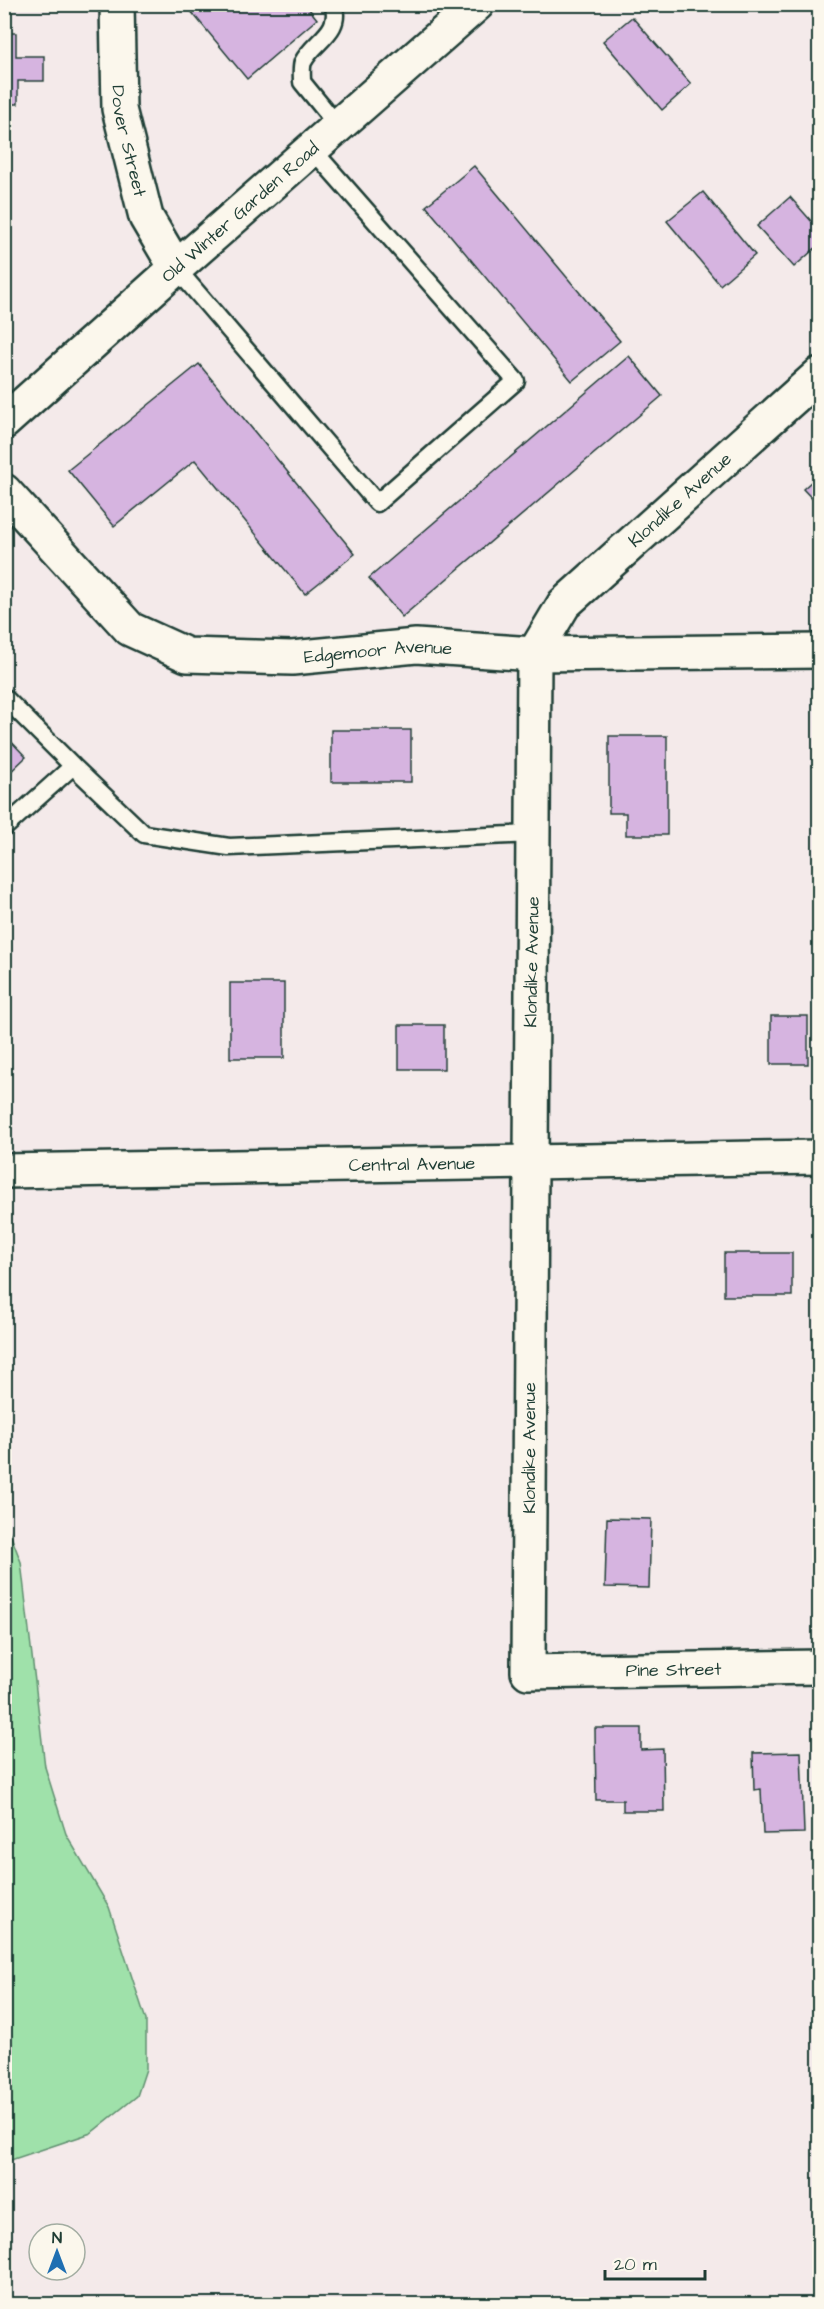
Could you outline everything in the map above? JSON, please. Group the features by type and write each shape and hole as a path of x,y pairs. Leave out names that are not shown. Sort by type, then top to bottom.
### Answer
{"street":[{"name":"Dover Street","path":"117,4 119,109 146,217 176,268"},
{"name":"Old Winter Garden Road","path":"4,422 473,6"},
{"name":"Klondike Avenue","path":"528,1672 534,654 564,604 819,374"},
{"name":"Edgemoor Avenue","path":"4,491 130,629 187,655 292,658 416,646 534,654 819,651"},
{"name":"Central Avenue","path":"4,1171 819,1157"},
{"name":"Pine Street","path":"528,1672 819,1667"}],"lane":[{"path":"333,4 336,13 333,28 303,63 302,82 337,125"},
{"path":"176,268 377,503 516,381 312,149"},
{"path":"4,697 144,834 229,847 533,834"},
{"path":"4,828 73,766"}],"green space":[{"path":"4,1518 21,1562 45,1767 66,1834 109,1907 146,2020 146,2069 137,2096 91,2133 5,2162"}],"building":[{"path":"185,4 305,4 317,19 247,79"},
{"path":"632,17 691,84 662,110 603,41"},
{"path":"4,33 16,33 16,56 44,56 44,81 18,81 18,104 4,104"},
{"path":"474,166 620,341 572,381 426,206"},
{"path":"703,192 755,255 720,285 667,221"},
{"path":"790,197 820,231 820,244 794,267 757,226"},
{"path":"629,356 662,396 402,617 369,578"},
{"path":"199,364 355,554 305,594 195,460 114,526 68,470"},
{"path":"820,474 820,507 803,489"},
{"path":"331,730 411,730 411,782 331,782"},
{"path":"4,734 26,757 4,778"},
{"path":"609,736 667,736 667,835 626,835 626,813 609,813"},
{"path":"230,983 284,983 284,1058 230,1058"},
{"path":"771,1016 808,1016 808,1064 771,1064"},
{"path":"399,1025 444,1025 444,1069 399,1069"},
{"path":"724,1253 792,1253 792,1296 724,1296"},
{"path":"607,1518 651,1519 649,1588 605,1587"},
{"path":"595,1728 641,1728 641,1750 663,1749 664,1811 623,1811 623,1800 596,1800"},
{"path":"801,1752 804,1833 763,1834 761,1789 754,1790 753,1753"}]}
